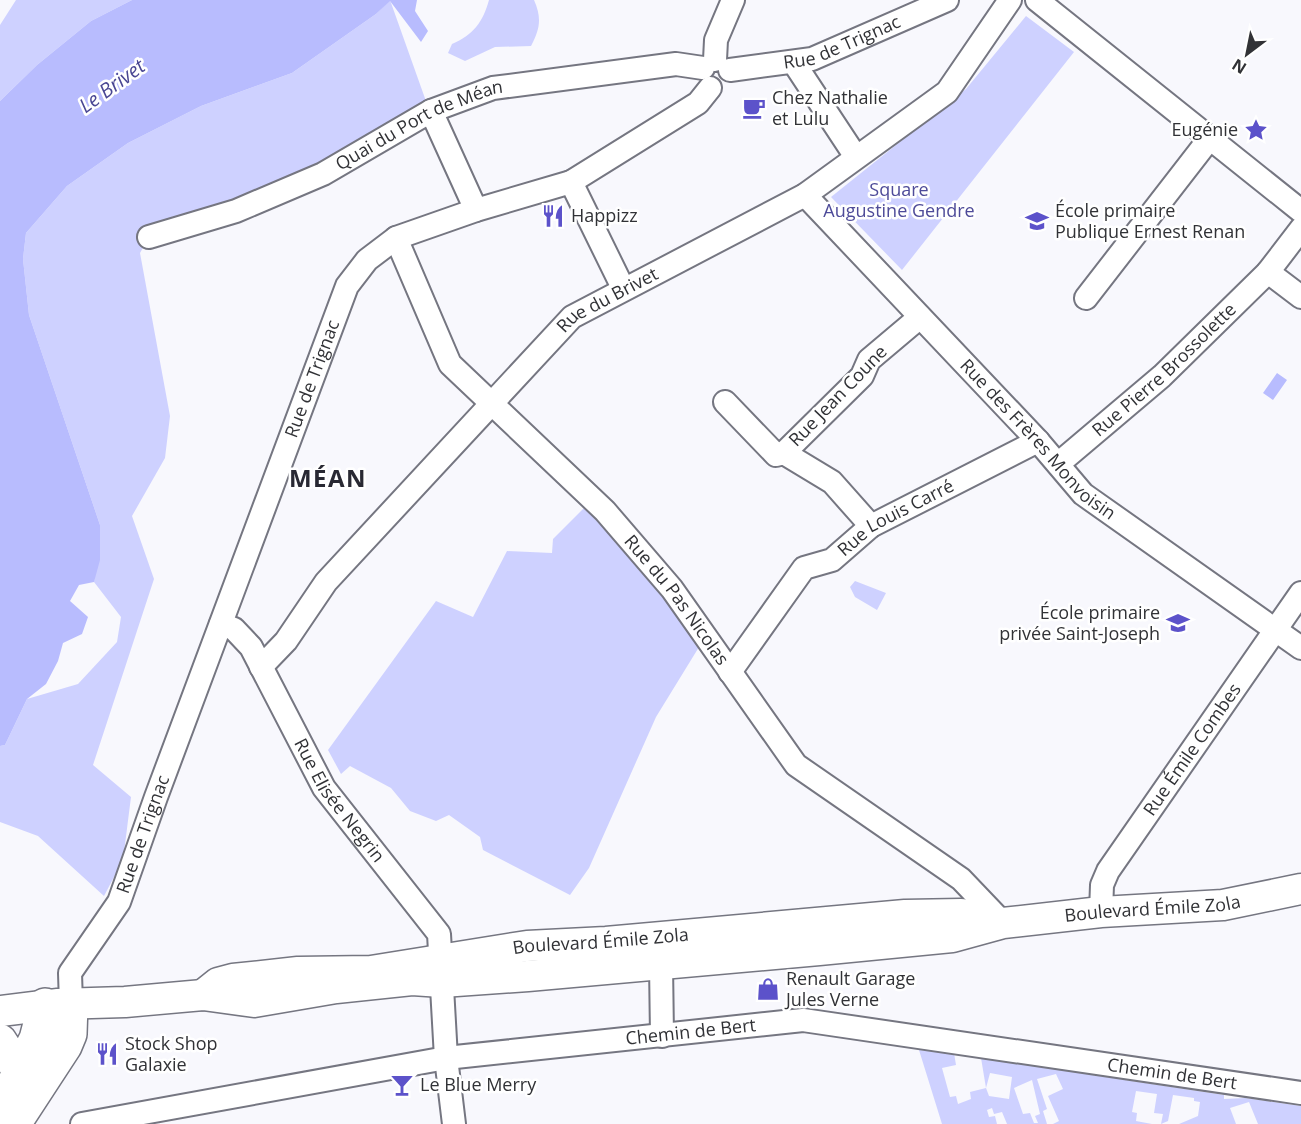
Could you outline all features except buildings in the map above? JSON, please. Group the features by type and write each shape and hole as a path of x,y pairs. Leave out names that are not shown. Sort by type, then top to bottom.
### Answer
{"highway":[{"path":"16,1102 70,1034 58,1004"},
{"path":"0,1041 16,1102"}],"main road":[{"name":"Boulevard Émile Zola","path":"441,971 661,964 951,937 1003,923 1101,912 1223,905 1301,889"},
{"name":"Boulevard Émile Zola","path":"0,1011 58,1004 203,996 254,1002 336,988 412,980 526,946 606,942 905,915 962,914 1003,923"}],"street":[{"path":"714,71 716,40 733,0"},
{"name":"Rue de Trignac","path":"58,1004 70,973 119,902 347,286 367,260 396,238 477,210 571,183 698,103 714,71 812,59 946,0"},
{"name":"Rue du Brivet","path":"261,667 286,641 326,582 572,317 623,288 805,195 947,92 1010,0"},
{"path":"1037,0 1301,211"},
{"path":"794,63 856,157"},
{"name":"Quai du Port de Méan","path":"149,237 236,211 323,174 431,111 493,88 676,64 714,71"},
{"path":"431,111 477,210"},
{"path":"1086,298 1210,138"},
{"path":"571,183 623,288"},
{"name":"Rue des Frères Monvoisin","path":"805,195 1038,441 1083,494 1301,648"},
{"name":"Rue Pierre Brossolette","path":"1058,464 1162,376 1268,272 1301,229"},
{"name":"Rue du Pas Nicolas","path":"396,238 450,364 605,511 672,589 795,765 961,879 1003,923"},
{"path":"1268,272 1301,297"},
{"name":"Rue Jean Coune","path":"784,453 862,376 869,360 920,317"},
{"path":"725,402 776,455 784,453 832,482 870,526"},
{"name":"Rue Louis Carré","path":"730,672 804,568 832,560 870,526 1038,441"},
{"name":"Rue Émile Combes","path":"1101,912 1102,885 1108,871 1301,593"},
{"name":"Rue Elisée Negrin","path":"220,624 234,629 251,647 324,788 439,934 446,1058 454,1124"},
{"path":"661,964 662,1036"},
{"name":"Chemin de Bert","path":"82,1124 446,1058 803,1020 1301,1093"}],"green space":[{"path":"16,0 132,0 91,21 37,65 0,101 0,25"},
{"path":"390,0 427,104 322,171 149,237 140,253 170,416 165,458 132,516 154,579 93,765 131,797 123,860 104,896 38,836 0,822 0,746 5,745 27,699 78,684 117,642 121,617 94,582 100,525 29,315 23,259 26,233 67,186 128,143 201,106 292,73 376,14"},
{"path":"489,0 534,0 539,23 531,46 495,47 465,61 448,53 452,44 476,27 484,15"},
{"name":"Square Augustine Gendre","path":"1026,16 1074,52 902,270 831,197 966,89"},
{"path":"586,506 668,600 699,647 656,717 589,868 570,895 483,850 480,837 449,815 436,821 410,811 391,788 350,766 341,774 328,750 436,601 473,617 507,551 552,553 553,539"},
{"path":"855,581 886,593 877,610 855,597 850,587"},
{"path":"919,1050 954,1053 956,1065 942,1068 950,1097 956,1096 958,1104 971,1099 970,1092 986,1088 981,1058 1224,1095 1224,1099 1245,1098 1301,1106 1301,1124 1258,1124 1249,1102 1230,1108 1236,1124 1179,1124 1198,1116 1200,1102 1194,1101 1194,1098 1173,1095 1168,1121 1161,1124 1163,1114 1154,1113 1157,1094 1136,1091 1132,1112 1137,1113 1136,1121 1152,1124 1053,1124 1059,1121 1048,1096 1063,1089 1056,1074 1037,1079 1047,1109 1043,1111 1047,1124 1007,1124 1002,1112 994,1114 992,1108 987,1110 989,1117 995,1116 997,1124 942,1124","holes":["990,1073 1012,1077 1009,1099 989,1096 986,1088","1032,1080 1040,1114 1035,1116 1038,1123 1034,1123 1030,1113 1023,1114 1014,1088"]}],"water":[{"name":"Le Brivet","path":"132,0 417,0 415,11 428,31 421,42 390,1 376,14 292,73 201,106 128,143 67,186 26,233 23,259 29,315 100,525 100,560 94,582 79,585 70,601 88,617 82,634 63,643 58,661 46,684 27,699 5,745 0,746 0,101 37,65 91,21"},
{"path":"1277,373 1287,380 1273,400 1263,393"}],"place":[{"name":"Chez Nathalie et Lulu","path":"754,108"},
{"name":"Eugénie","path":"1256,130"},
{"name":"Happizz","path":"553,216"},
{"name":"École primaire Publique Ernest Renan","path":"1037,221"},
{"name":"École primaire privée Saint-Joseph","path":"1178,623"},
{"name":"Renault Garage Jules Verne","path":"768,989"},
{"name":"Stock Shop Galaxie","path":"107,1054"},
{"name":"Le Blue Merry","path":"402,1085"}],"district":[{"name":"MÉAN","path":"328,479"}]}
